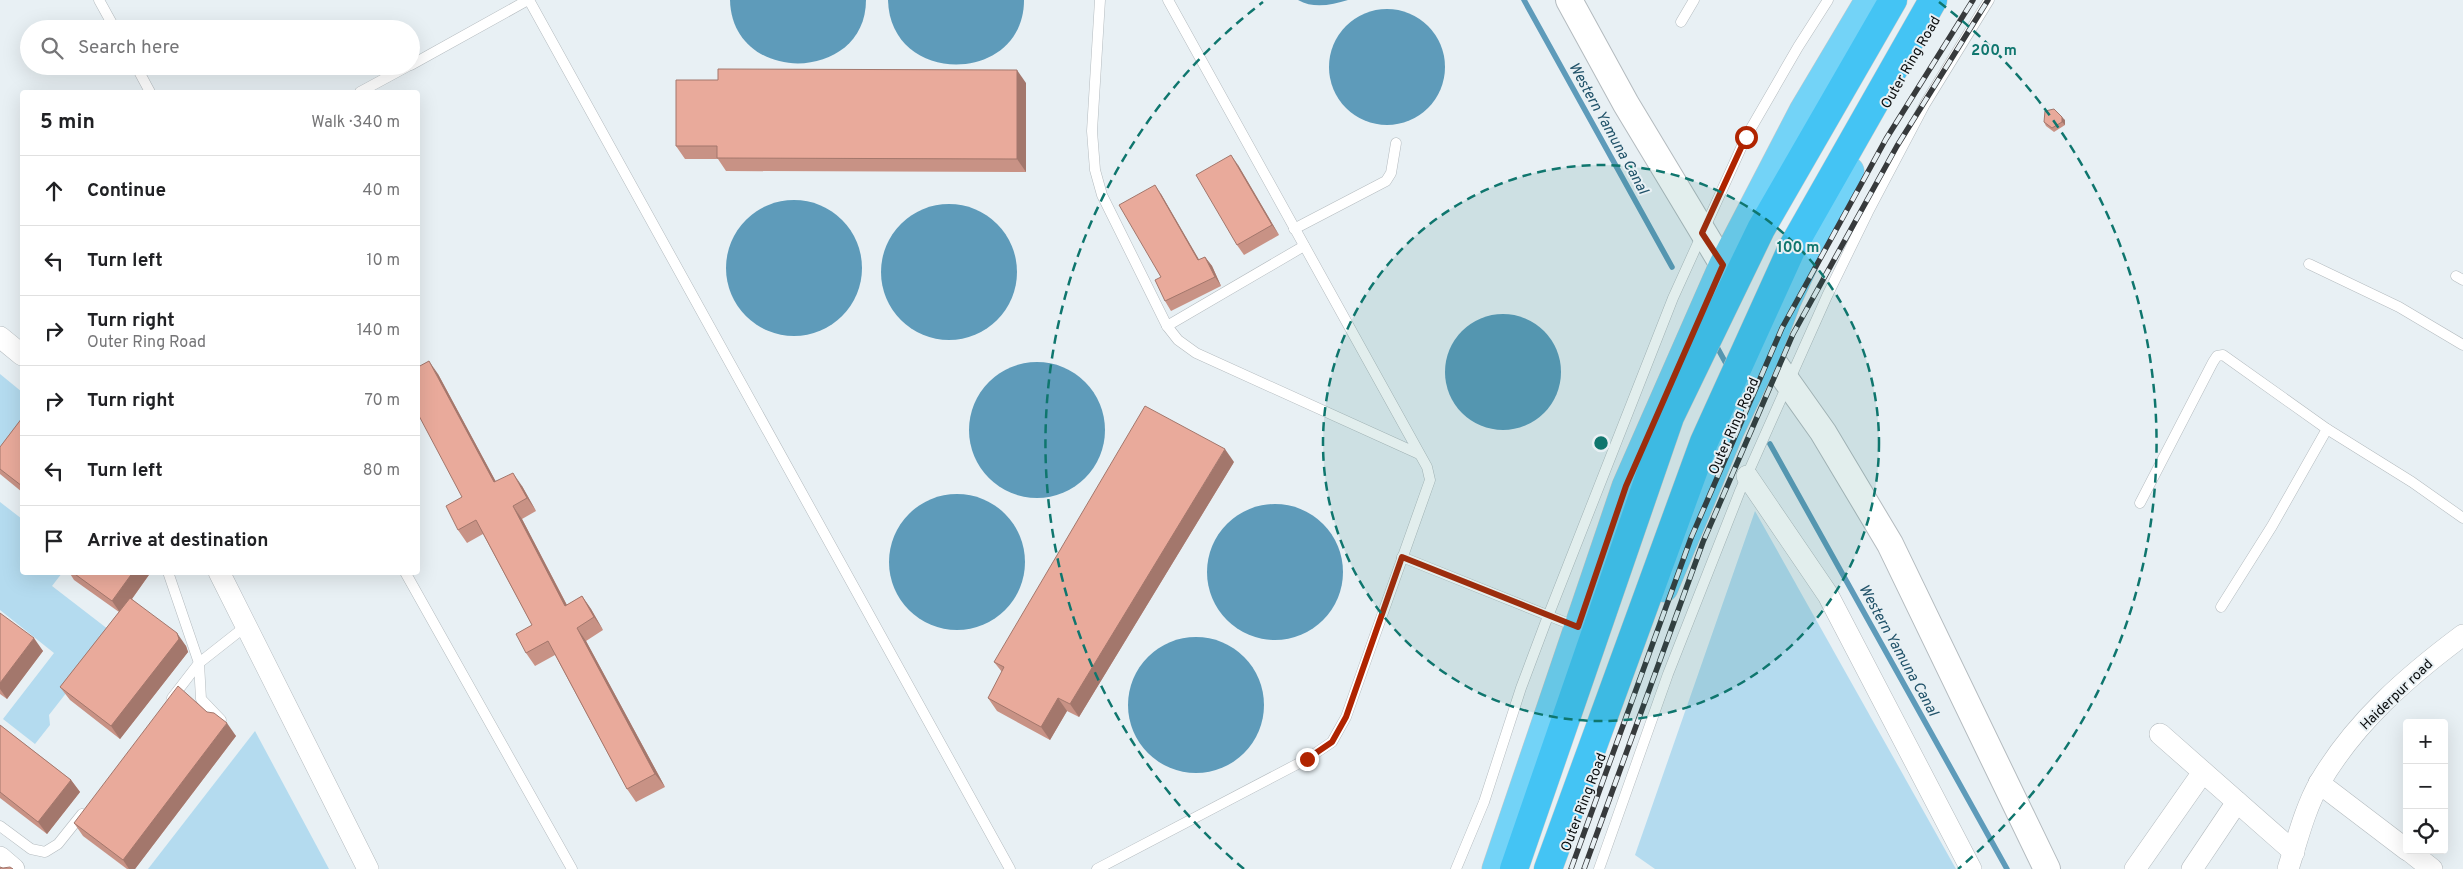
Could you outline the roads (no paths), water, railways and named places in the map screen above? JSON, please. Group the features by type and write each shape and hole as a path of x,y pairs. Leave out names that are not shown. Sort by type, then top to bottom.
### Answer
{"highway":[{"path":"1514,869 1670,418 1761,228 1893,0"},
{"name":"Outer Ring Road","path":"1548,869 1704,442 1792,248 1933,0"}],"main road":[{"path":"1496,869 1626,486 1723,265 1803,111 1869,0"},
{"name":"Outer Ring Road","path":"1557,869 1675,560 1730,431 1767,353 1788,301 1829,211 1915,50 1947,0"}],"street":[{"path":"1569,0 1702,233 1723,265"},
{"path":"0,337 20,353"},
{"path":"1767,353 1823,432 1890,544 2047,869"},
{"path":"1747,476 1828,595 1971,869"},
{"path":"220,575 368,869"},
{"name":"Haiderpur road","path":"2291,860 2319,783 2369,716 2415,670 2463,635"},
{"path":"2160,734 2237,802 2291,860"},
{"path":"2135,869 2203,772"},
{"path":"2319,783 2403,847"},
{"path":"2192,869 2237,802"},
{"path":"2412,854 2432,869"},
{"path":"0,857 14,869"}],"lane":[{"path":"99,0 110,20"},
{"path":"420,60 529,0 1010,869"},
{"path":"1100,0 1092,131 1095,170 1102,195 1167,326 1178,340 1196,353 1419,454"},
{"path":"1097,869 1307,759 1332,742 1346,717 1430,480 1428,467 1419,454 1168,0"},
{"path":"1681,22 1694,0"},
{"path":"1456,869 1484,802 1521,688 1548,615 1673,298 1746,137 1798,47 1828,0"},
{"path":"1599,869 1668,674 1747,476 1827,296 1868,212 1925,104 1989,0"},
{"path":"141,75 149,90"},
{"path":"364,90 391,75"},
{"path":"1294,229 1386,181 1391,173 1396,144"},
{"path":"1167,326 1304,246"},
{"path":"2309,264 2399,306 2463,345"},
{"path":"2140,504 2217,356 2223,355 2230,358 2327,429 2412,482 2463,518"},
{"path":"2221,607 2272,526 2327,429"},
{"path":"1402,557 1578,627"},
{"path":"169,575 200,662 201,699 222,720"},
{"path":"407,575 572,869"},
{"path":"164,708 200,662 246,626"},
{"path":"0,826 31,849 45,852 58,844 87,806"}],"waterway":[{"name":"Western Yamuna Canal","path":"1524,0 1672,267"},
{"name":"Western Yamuna Canal","path":"1717,347 1729,369"},
{"name":"Western Yamuna Canal","path":"1770,444 2007,869"}],"railway":[{"path":"1571,869 1691,538 1782,328 1886,139 1973,0"},
{"path":"1584,869 1703,542 1793,334 1897,146 1988,0"}]}
